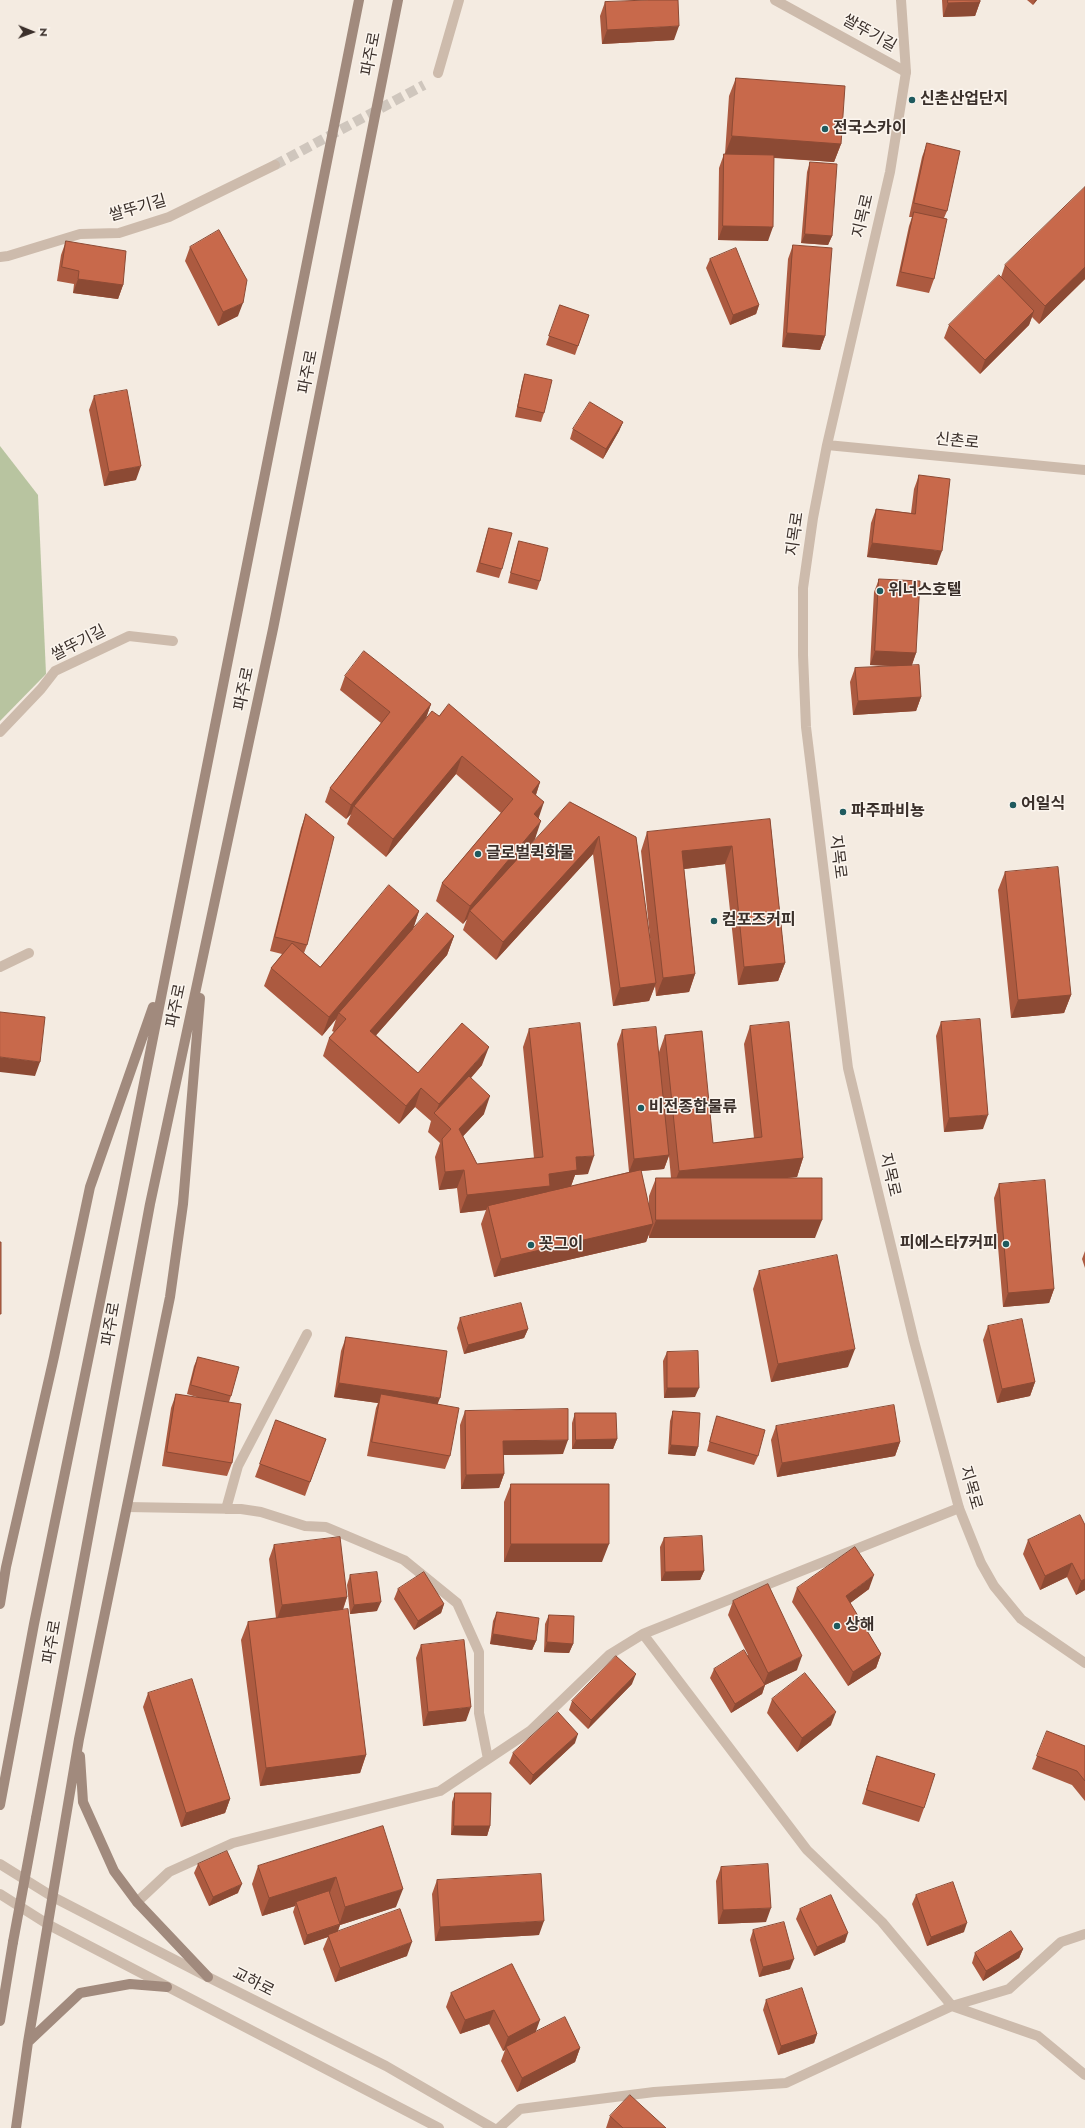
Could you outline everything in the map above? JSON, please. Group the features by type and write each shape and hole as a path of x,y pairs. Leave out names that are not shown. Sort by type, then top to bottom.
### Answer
{"main road":[{"name":"파주로","path":"0,1802 34,1624 122,1194 164,973 359,0"},
{"name":"파주로","path":"0,2021 13,1942 150,1204 275,622 398,0"},
{"path":"16,2128 28,2042 49,1925 79,1739 170,1297 183,1204 203,959"},
{"path":"0,1604 6,1567 52,1365 90,1187 164,973"},
{"path":"79,1739 83,1802 114,1872 137,1902 208,1978"},
{"path":"28,2042 80,1993 130,1984 167,1987"}],"street":[{"path":"438,73 459,0"},
{"name":"쌀뚜기길","path":"775,0 906,72"},
{"name":"지목로","path":"901,0 906,72 890,172 827,445 813,518 804,588 803,654 806,727 848,1068 893,1259 959,1508 981,1562 994,1586 1020,1619 1085,1663"},
{"name":"쌀뚜기길","path":"0,257 8,256 80,234 119,233 169,218 275,164"},
{"name":"신촌로","path":"827,445 1085,470"},
{"name":"쌀뚜기길","path":"0,732 41,689 55,671 129,636 173,641"},
{"path":"0,967 29,953"},
{"path":"226,1509 238,1466 307,1334"},
{"path":"127,1507 226,1509 261,1512 304,1526 326,1527 404,1560 457,1603 480,1652 479,1713 488,1759"},
{"path":"137,1902 169,1872 233,1843 440,1791 530,1731 609,1655 643,1634 959,1508"},
{"path":"643,1634 807,1850 882,1922 952,2006 1038,2036 1085,2075"},
{"name":"교하로","path":"0,1864 53,1897 208,1978 386,2066 494,2128"},
{"path":"0,1894 49,1925 439,2128"},
{"path":"499,2128 520,2109 654,2092 786,2083 952,2006 1009,1989 1061,1942 1085,1934"}],"green space":[{"path":"0,446 38,495 46,674 0,721"}],"building":[{"path":"678,0 679,26 607,30 605,2"},
{"path":"948,0 980,0 980,2 948,3"},
{"path":"736,78 845,86 841,144 732,136"},
{"path":"927,143 960,151 947,211 914,203"},
{"path":"724,154 774,155 773,227 723,226"},
{"path":"810,162 837,164 832,236 805,234"},
{"path":"1085,187 1085,267 1045,306 1005,265"},
{"path":"914,212 947,219 934,279 901,272"},
{"path":"219,230 247,280 243,303 223,312 190,247"},
{"path":"66,241 126,251 123,285 78,279 79,271 62,267"},
{"path":"793,245 832,248 825,336 787,333"},
{"path":"736,248 759,305 733,315 710,259"},
{"path":"999,275 1034,311 985,360 949,325"},
{"path":"560,305 589,315 578,346 549,336"},
{"path":"525,374 552,380 544,413 518,407"},
{"path":"127,390 141,466 109,472 94,396"},
{"path":"590,402 623,422 606,449 573,429"},
{"path":"919,475 950,479 942,551 872,543 876,509 915,514"},
{"path":"489,528 512,533 502,569 480,563"},
{"path":"519,541 548,548 540,581 511,573"},
{"path":"879,579 920,581 916,653 875,651"},
{"path":"364,651 431,704 351,805 330,788 390,712 345,676"},
{"path":"919,665 921,697 858,701 855,668"},
{"path":"449,704 540,782 532,792 544,802 534,814 541,821 470,906 442,883 513,799 462,756 393,839 354,806 432,711 439,716"},
{"path":"570,802 636,837 656,983 620,988 599,836 503,942 470,911"},
{"path":"306,814 334,837 307,945 275,937"},
{"path":"770,819 785,963 744,967 732,846 682,851 695,974 663,978 647,832"},
{"path":"1058,867 1071,995 1018,1000 1005,872"},
{"path":"389,885 419,911 329,1017 271,968 292,943 320,967"},
{"path":"427,913 454,936 370,1031 418,1073 462,1023 489,1047 439,1104 421,1088 406,1106 329,1038 346,1019 339,1013"},
{"path":"0,1012 45,1017 40,1062 0,1057"},
{"path":"980,1019 988,1115 949,1118 941,1022"},
{"path":"789,1022 803,1158 679,1171 665,1035 702,1031 713,1143 762,1137 750,1026"},
{"path":"580,1023 594,1156 576,1157 577,1170 549,1174 550,1186 467,1195 464,1170 445,1172 442,1139 451,1129 434,1113 469,1076 490,1096 459,1129 477,1164 543,1157 529,1029"},
{"path":"656,1027 669,1155 634,1159 622,1030"},
{"path":"641,1170 653,1224 501,1259 488,1206"},
{"path":"656,1178 822,1178 822,1220 656,1220"},
{"path":"1045,1180 1054,1289 1008,1293 999,1184"},
{"path":"1,1242 1,1314 0,1314"},
{"path":"837,1255 855,1349 778,1364 759,1271"},
{"path":"521,1303 528,1329 468,1345 460,1318"},
{"path":"1022,1319 1035,1382 1002,1389 988,1326"},
{"path":"346,1337 447,1351 440,1398 339,1383"},
{"path":"698,1351 699,1388 667,1388 667,1352"},
{"path":"198,1357 239,1367 231,1396 191,1385"},
{"path":"176,1394 241,1404 232,1463 167,1452"},
{"path":"381,1394 459,1408 450,1456 372,1442"},
{"path":"894,1405 900,1442 782,1463 776,1426"},
{"path":"568,1409 568,1440 503,1441 504,1474 466,1475 465,1411"},
{"path":"673,1411 700,1413 698,1447 671,1445"},
{"path":"575,1413 616,1413 617,1439 576,1440"},
{"path":"717,1416 765,1430 758,1456 710,1442"},
{"path":"276,1420 326,1439 310,1482 260,1464"},
{"path":"511,1484 609,1484 609,1544 511,1544"},
{"path":"1080,1515 1085,1525 1085,1579 1081,1581 1072,1563 1045,1576 1028,1540"},
{"path":"702,1536 704,1571 665,1572 664,1538"},
{"path":"340,1537 347,1597 282,1605 274,1545"},
{"path":"855,1547 874,1575 846,1596 881,1654 853,1672 797,1588"},
{"path":"377,1572 381,1602 354,1605 350,1575"},
{"path":"424,1572 444,1604 418,1621 398,1589"},
{"path":"768,1584 802,1656 768,1673 733,1601"},
{"path":"348,1609 366,1755 266,1768 248,1622"},
{"path":"497,1612 539,1618 536,1641 493,1634"},
{"path":"549,1615 574,1616 573,1644 547,1642"},
{"path":"464,1640 471,1707 428,1712 421,1645"},
{"path":"744,1650 765,1685 735,1704 714,1669"},
{"path":"616,1656 636,1674 591,1720 572,1701"},
{"path":"805,1673 836,1712 802,1738 772,1699"},
{"path":"192,1679 230,1799 186,1813 148,1693"},
{"path":"558,1712 578,1734 533,1775 513,1753"},
{"path":"1047,1731 1085,1746 1085,1781 1077,1771 1037,1756"},
{"path":"877,1756 935,1774 924,1808 867,1790"},
{"path":"455,1793 491,1793 490,1826 454,1826"},
{"path":"383,1826 403,1889 345,1907 336,1877 269,1898 258,1866"},
{"path":"227,1851 242,1884 213,1897 198,1864"},
{"path":"768,1864 771,1908 723,1910 721,1867"},
{"path":"541,1874 544,1921 440,1927 437,1880"},
{"path":"953,1882 967,1923 931,1937 916,1895"},
{"path":"329,1891 340,1924 307,1935 296,1902"},
{"path":"831,1895 848,1933 817,1947 800,1909"},
{"path":"400,1909 412,1942 340,1968 328,1935"},
{"path":"784,1922 794,1959 763,1967 753,1930"},
{"path":"1011,1931 1023,1949 986,1971 975,1953"},
{"path":"512,1964 540,2020 508,2037 494,2010 465,2020 451,1993"},
{"path":"802,1988 817,2034 781,2046 766,2000"},
{"path":"565,2017 580,2048 522,2078 506,2047"},
{"path":"630,2095 666,2128 623,2128 610,2116"}],"tunnel":[{"path":"275,165 424,85"}],"place":[{"name":"신촌산업단지","path":"912,100"},
{"name":"전국스카이","path":"825,129"},
{"name":"위너스호텔","path":"880,591"},
{"name":"어일식","path":"1013,805"},
{"name":"파주파비뇽","path":"843,812"},
{"name":"글로벌퀵화물","path":"478,854"},
{"name":"컴포즈커피","path":"714,921"},
{"name":"비전종합물류","path":"641,1108"},
{"name":"피에스타7커피","path":"1006,1244"},
{"name":"꼿그이","path":"531,1245"},
{"name":"상해","path":"837,1626"}]}
